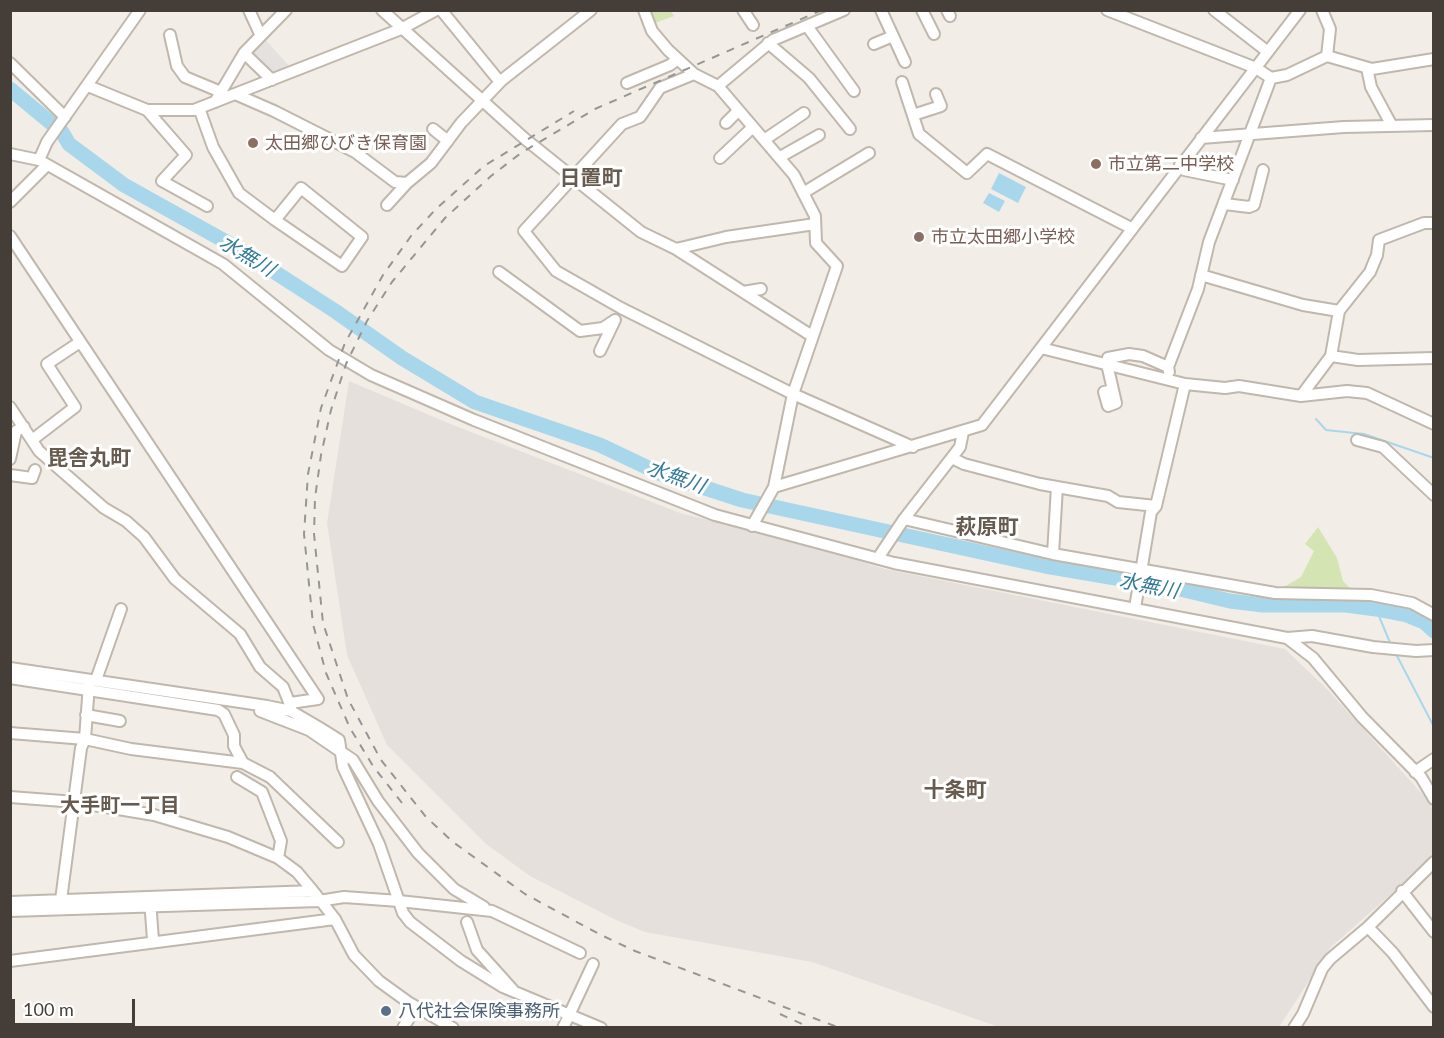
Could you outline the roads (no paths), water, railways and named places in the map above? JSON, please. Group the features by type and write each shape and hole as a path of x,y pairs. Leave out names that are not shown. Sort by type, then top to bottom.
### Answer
{"street":[{"path":"10,202 43,162 47,142 140,10"},
{"path":"249,10 260,34"},
{"path":"218,97 244,53 260,34 272,26 286,10"},
{"path":"382,10 482,101 572,178 641,232 676,249 812,336"},
{"path":"387,205 407,183 422,173 447,141 500,82 591,10"},
{"path":"644,10 652,31 694,74 718,86 780,157 815,216 816,243 837,266 793,394 771,492 752,526"},
{"path":"743,10 753,25"},
{"path":"718,86 768,43 844,10"},
{"path":"881,10 901,59"},
{"path":"922,10 934,34"},
{"path":"1107,10 1256,68 1270,78 1287,75 1328,56 1366,68 1434,59"},
{"path":"1214,10 1268,52"},
{"path":"771,492 982,425 1300,10"},
{"path":"1322,10 1330,29 1328,56"},
{"path":"88,86 147,110 170,112 199,108 218,97 236,94 441,11 500,82"},
{"path":"807,26 853,86"},
{"path":"170,35 177,66 185,77 218,97"},
{"path":"874,44 892,36"},
{"path":"768,43 809,78 850,129"},
{"path":"244,53 272,80"},
{"path":"627,83 670,65 678,59"},
{"path":"10,63 64,119"},
{"path":"1366,68 1371,87 1392,126"},
{"path":"694,74 660,88 640,117 622,124 524,231 556,271 621,308 793,394 913,447"},
{"path":"1172,380 1168,367 1201,275 1209,242 1270,78"},
{"path":"902,82 919,134 967,174 987,154 1131,228"},
{"path":"236,94 355,153 395,182 407,183"},
{"path":"913,115 941,106 936,94"},
{"path":"199,108 213,147 239,193 275,220 342,266 362,237 301,188 275,220"},
{"path":"147,110 186,155 158,180 207,206"},
{"path":"726,123 738,111"},
{"path":"764,140 804,113"},
{"path":"1201,138 1434,125"},
{"path":"720,158 753,127"},
{"path":"433,129 447,141"},
{"path":"780,157 819,135"},
{"path":"803,193 869,153"},
{"path":"10,154 43,162 223,264 329,350 360,370 463,415 599,468 644,489 752,526 878,558 1287,638 1312,636 1373,647 1416,651 1434,650"},
{"path":"1180,165 1184,170 1233,180"},
{"path":"1225,204 1254,205 1263,170"},
{"path":"1300,396 1331,356 1339,311 1344,301 1370,272 1377,255 1378,240 1424,223 1434,223"},
{"path":"676,249 726,237 815,224"},
{"path":"10,236 318,699 291,707 10,674"},
{"path":"499,272 580,331 603,328 615,320"},
{"path":"1201,275 1304,305 1339,311"},
{"path":"743,292 761,289"},
{"path":"600,351 621,308"},
{"path":"33,440 75,407 46,364 80,342"},
{"path":"1041,348 1185,384 1225,388 1239,386 1300,396 1347,391 1367,393 1434,424"},
{"path":"1113,390 1107,364 1108,358 1129,354 1155,359 1168,367"},
{"path":"1331,356 1358,360 1434,358"},
{"path":"1135,608 1151,512 1156,506 1185,384"},
{"path":"10,407 17,431 10,459"},
{"path":"17,431 33,440 39,451 104,508 126,521 144,537 175,579 240,634 260,668 283,687 291,707 339,740 343,767 379,844 399,901 410,922 461,961 514,992 601,1028"},
{"path":"878,558 902,521 960,447 963,432"},
{"path":"1357,440 1383,447 1434,495"},
{"path":"952,458 964,464 1057,487 1108,496 1118,502 1156,506"},
{"path":"10,475 32,478 35,470"},
{"path":"1053,554 1057,487"},
{"path":"902,521 1053,554 1275,593 1371,595 1412,603 1434,615"},
{"path":"61,900 91,683 121,609"},
{"path":"1287,638 1312,658 1362,717 1415,772 1434,799"},
{"path":"10,668 218,710 224,714 234,735 234,746 243,763"},
{"path":"10,678 91,683 231,703 269,713 309,730 339,748 360,769 378,801 418,853 460,892 492,911 580,953"},
{"path":"86,715 120,721"},
{"path":"10,733 85,739 131,749 243,763 270,777 338,842"},
{"path":"1415,772 1434,759"},
{"path":"237,777 262,792 281,841 278,858"},
{"path":"262,792 270,777"},
{"path":"10,797 76,802 154,815 228,837 278,858 297,872 314,898 335,919 354,955 379,981 416,1007 453,1028"},
{"path":"1294,1028 1303,1014 1322,969 1330,959 1368,927 1434,862"},
{"path":"1402,891 1432,927"},
{"path":"450,906 460,892"},
{"path":"10,911 148,902 344,897 492,911"},
{"path":"10,902 61,900 148,902"},
{"path":"148,902 153,940"},
{"path":"10,961 153,940 335,919"},
{"path":"468,922 477,950 514,992"},
{"path":"1368,927 1393,953 1434,1007"},
{"path":"563,1028 593,964"},
{"path":"403,1028 416,1007"}],"water":[{"path":"999,173 1026,187 1018,203 991,189"},
{"path":"989,193 1005,201 999,212 983,203"}],"waterway":[{"name":"水無川","path":"10,89 62,132 69,144 124,185 239,249 335,311 402,358 475,402 600,445 659,473 742,500 1045,566 1180,589 1230,601 1263,605 1346,605 1376,609 1407,615 1424,622 1434,631"},
{"path":"1316,419 1326,430 1364,434 1434,458"},
{"path":"1376,609 1391,645"},
{"path":"1395,652 1434,727"}],"railway":[{"path":"822,10 595,109 521,153 491,176 445,218 392,282 367,321 346,364 331,410 321,455 315,498 314,534 323,623 348,699 381,760 426,817 453,842 525,894 601,935 635,951 840,1028"},
{"path":"402,803 373,766 350,728 326,673 313,624 304,534 308,474 321,408 345,343 383,275 411,236 436,209 484,166 574,111"},
{"path":"780,1014 811,1028"}],"place":[{"name":"太田郷ひびき保育園","path":"253,143"},
{"name":"市立第二中学校","path":"1096,164"},
{"name":"市立太田郷小学校","path":"919,237"},
{"name":"八代社会保険事務所","path":"386,1011"}],"district":[{"name":"日置町","path":"591,178"},
{"name":"毘舎丸町","path":"89,458"},
{"name":"萩原町","path":"987,527"},
{"name":"十条町","path":"955,790"},
{"name":"大手町一丁目","path":"120,806"}]}
